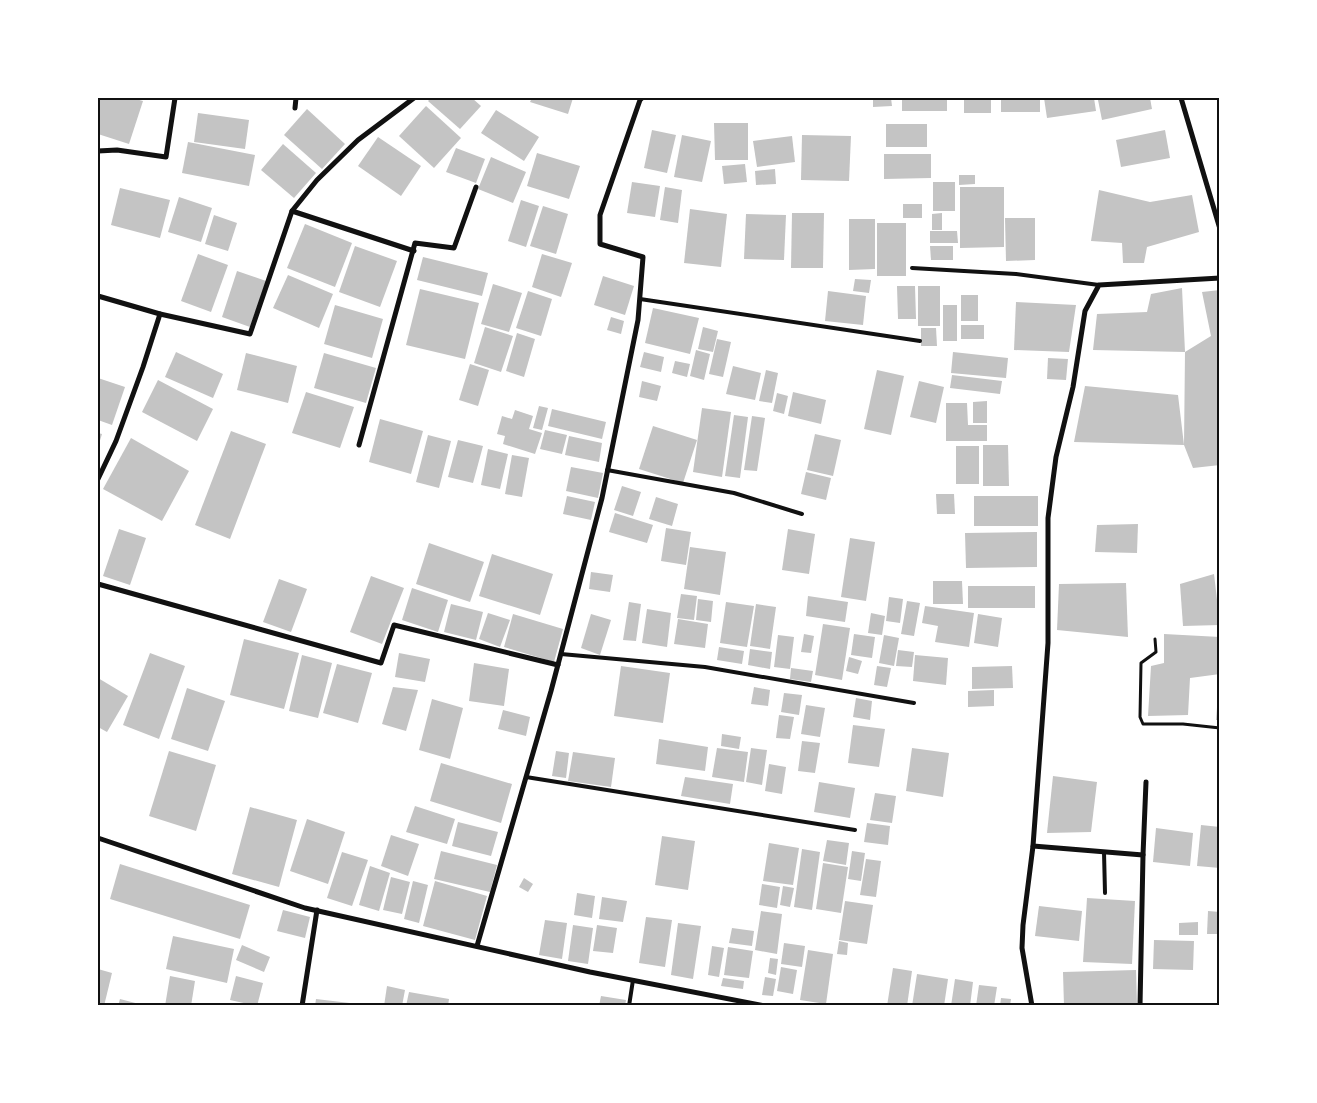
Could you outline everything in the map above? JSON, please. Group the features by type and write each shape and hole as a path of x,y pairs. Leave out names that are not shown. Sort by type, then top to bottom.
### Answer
{"street":[{"path":"98,151 117,150 166,157 175,98"},
{"path":"295,108 296,98"},
{"path":"98,296 160,314 250,334 292,211 317,180 358,140 414,98"},
{"path":"477,946 558,665 602,498 638,320 643,258 600,244 600,215 642,98"},
{"path":"1181,98 1220,230"},
{"path":"359,446 415,243 454,248 476,187"},
{"path":"292,211 414,251"},
{"path":"1032,1006 1022,948 1033,846 1048,643 1048,518 1056,457 1074,387 1085,311 1099,285 1220,278"},
{"path":"98,479 116,441 160,314"},
{"path":"98,584 381,663 394,625 558,665"},
{"path":"1140,1006 1142,855 1146,782"},
{"path":"98,838 305,908 590,972 765,1006"},
{"path":"1033,846 1142,855"},
{"path":"302,1006 317,910"}],"lane":[{"path":"912,268 1016,274 1099,285"},
{"path":"640,299 920,341"},
{"path":"607,470 734,493 802,514"},
{"path":"561,654 705,667 914,703"},
{"path":"526,778 855,830"},
{"path":"1104,852 1105,893"},
{"path":"629,1006 633,980"}],"path":[{"path":"1155,639 1156,652 1142,663 1140,717 1143,724 1183,724 1220,728"}],"building":[{"path":"98,98 132,98 143,101 129,144 98,134"},
{"path":"431,98 472,98 481,106 460,129 428,101"},
{"path":"532,98 573,98 568,114 530,102"},
{"path":"873,98 891,98 892,106 873,107"},
{"path":"902,98 947,98 947,111 902,111"},
{"path":"964,98 991,98 991,113 964,113"},
{"path":"1001,98 1040,98 1040,112 1001,112"},
{"path":"1044,98 1094,98 1096,111 1047,118"},
{"path":"1108,98 1150,98 1152,109 1102,120 1098,100"},
{"path":"426,106 461,138 434,168 399,136"},
{"path":"307,109 345,144 322,169 284,135"},
{"path":"496,110 539,137 524,161 481,133"},
{"path":"198,113 249,120 245,149 194,142"},
{"path":"714,123 748,123 748,160 715,160"},
{"path":"886,124 927,124 927,147 886,147"},
{"path":"652,130 676,135 667,173 644,168"},
{"path":"1165,130 1170,158 1121,167 1116,140"},
{"path":"682,135 711,141 702,182 674,177"},
{"path":"802,135 851,136 849,181 801,180"},
{"path":"792,136 795,162 757,167 753,141"},
{"path":"378,137 421,166 401,196 358,166"},
{"path":"188,142 255,155 249,186 182,173"},
{"path":"283,144 316,173 294,198 261,170"},
{"path":"456,148 485,159 476,183 446,172"},
{"path":"537,153 580,166 569,199 527,186"},
{"path":"884,154 931,154 931,178 884,179"},
{"path":"491,157 526,172 513,203 478,189"},
{"path":"745,164 747,182 724,184 722,166"},
{"path":"775,169 776,184 756,185 755,171"},
{"path":"959,175 975,175 975,184 959,185"},
{"path":"632,182 660,186 655,217 627,213"},
{"path":"933,182 955,182 955,211 933,211"},
{"path":"665,187 682,190 678,223 660,220"},
{"path":"960,187 1004,187 1004,247 960,248"},
{"path":"120,188 170,200 160,238 111,225"},
{"path":"1099,190 1150,202 1192,195 1199,232 1147,247 1144,263 1123,263 1122,243 1091,241"},
{"path":"179,197 212,208 201,242 168,232"},
{"path":"521,200 539,206 526,247 508,241"},
{"path":"903,204 922,204 922,218 903,218"},
{"path":"543,206 568,214 556,254 530,246"},
{"path":"690,209 727,214 721,267 684,263"},
{"path":"792,213 824,213 823,268 791,268"},
{"path":"942,213 942,230 932,230 932,214"},
{"path":"746,214 786,215 784,260 744,259"},
{"path":"214,215 237,223 228,251 205,244"},
{"path":"1005,218 1035,218 1035,260 1006,261"},
{"path":"849,219 875,219 875,269 849,270"},
{"path":"877,223 906,223 906,276 877,276"},
{"path":"305,224 352,243 335,287 287,268"},
{"path":"930,231 957,231 958,243 930,243"},
{"path":"355,246 397,261 380,307 339,292"},
{"path":"930,246 953,246 953,260 931,260"},
{"path":"198,254 228,265 211,312 181,301"},
{"path":"542,254 572,263 561,297 532,287"},
{"path":"423,257 488,273 482,296 417,280"},
{"path":"237,271 266,281 250,327 222,317"},
{"path":"288,275 333,294 319,328 273,308"},
{"path":"603,276 634,286 625,315 594,305"},
{"path":"855,279 871,280 869,293 853,291"},
{"path":"493,284 522,293 509,332 481,324"},
{"path":"897,286 915,286 916,319 898,319"},
{"path":"918,286 940,286 940,326 918,326"},
{"path":"1182,288 1185,352 1093,350 1097,314 1147,312 1151,294"},
{"path":"420,289 479,303 465,359 406,345"},
{"path":"1220,290 1220,465 1193,468 1184,445 1185,352 1211,336 1202,292"},
{"path":"528,291 552,299 541,336 516,328"},
{"path":"828,291 866,296 863,325 825,321"},
{"path":"961,295 978,295 978,321 961,321"},
{"path":"1016,302 1076,305 1069,352 1014,350"},
{"path":"335,305 383,319 372,358 324,344"},
{"path":"943,305 957,305 957,341 943,341"},
{"path":"653,308 699,318 690,354 645,343"},
{"path":"611,317 624,321 621,334 607,330"},
{"path":"961,325 984,325 984,339 961,339"},
{"path":"485,327 513,336 501,372 474,363"},
{"path":"703,327 718,331 713,352 698,349"},
{"path":"921,328 936,328 937,346 921,346"},
{"path":"517,333 535,339 524,377 506,371"},
{"path":"717,339 731,342 723,377 709,374"},
{"path":"696,350 710,354 704,380 690,376"},
{"path":"176,352 223,374 213,398 165,377"},
{"path":"644,352 664,357 661,372 640,367"},
{"path":"953,352 1008,358 1006,378 951,373"},
{"path":"246,353 297,366 288,403 237,390"},
{"path":"324,353 376,368 366,403 314,388"},
{"path":"1048,358 1068,359 1066,380 1047,379"},
{"path":"675,361 690,364 687,377 672,373"},
{"path":"470,364 489,370 478,406 459,400"},
{"path":"733,366 761,373 755,400 726,394"},
{"path":"766,370 778,373 772,403 759,401"},
{"path":"877,370 904,376 891,435 864,429"},
{"path":"952,375 1002,381 1000,394 950,388"},
{"path":"98,378 125,387 112,425 98,420"},
{"path":"158,380 213,409 197,441 142,412"},
{"path":"642,381 661,386 657,401 639,397"},
{"path":"919,381 944,387 936,423 910,417"},
{"path":"1085,386 1178,395 1184,445 1074,442"},
{"path":"306,392 354,407 340,448 292,433"},
{"path":"793,392 826,400 821,424 788,416"},
{"path":"777,393 788,396 784,414 773,411"},
{"path":"987,401 987,423 973,423 973,402"},
{"path":"946,403 967,403 968,425 987,425 987,441 946,441"},
{"path":"539,406 548,408 542,430 533,428"},
{"path":"702,408 731,412 722,477 693,472"},
{"path":"552,409 606,422 602,439 548,426"},
{"path":"515,410 533,416 529,429 542,433 535,454 503,444 505,436 497,434 502,416 512,419"},
{"path":"734,415 748,417 740,478 725,476"},
{"path":"752,416 765,418 757,471 744,470"},
{"path":"380,419 423,431 411,474 369,462"},
{"path":"653,426 697,440 683,483 639,469"},
{"path":"545,430 567,435 562,454 540,449"},
{"path":"231,431 266,444 230,539 195,525"},
{"path":"98,433 102,434 98,447"},
{"path":"815,434 841,440 833,476 807,470"},
{"path":"428,435 451,441 439,488 416,482"},
{"path":"569,436 602,443 599,462 565,455"},
{"path":"131,438 189,471 162,521 103,489"},
{"path":"458,440 483,446 473,483 448,477"},
{"path":"983,445 1008,445 1009,486 983,486"},
{"path":"956,446 979,446 979,484 956,484"},
{"path":"488,449 508,454 500,489 481,485"},
{"path":"512,455 529,458 522,497 505,494"},
{"path":"571,467 603,473 598,498 566,491"},
{"path":"806,472 831,478 826,500 801,494"},
{"path":"622,486 641,492 633,516 614,510"},
{"path":"936,494 954,494 955,514 937,514"},
{"path":"567,496 595,502 591,520 563,514"},
{"path":"974,496 1038,496 1038,526 974,526"},
{"path":"656,497 678,504 672,526 649,519"},
{"path":"615,513 653,525 647,543 609,532"},
{"path":"1138,524 1137,553 1095,552 1097,525"},
{"path":"666,528 691,532 686,565 661,561"},
{"path":"119,529 146,538 130,585 103,576"},
{"path":"788,529 815,534 809,574 782,570"},
{"path":"1037,532 1037,567 966,568 965,533"},
{"path":"850,538 875,542 866,601 841,597"},
{"path":"429,543 484,562 470,602 416,584"},
{"path":"690,547 726,552 720,595 684,589"},
{"path":"492,554 553,574 540,615 479,596"},
{"path":"591,572 613,575 610,592 589,589"},
{"path":"1214,574 1220,625 1183,626 1180,584"},
{"path":"371,576 404,588 382,644 350,632"},
{"path":"279,579 307,589 291,632 263,622"},
{"path":"933,581 962,581 963,604 933,604"},
{"path":"1126,583 1128,637 1057,630 1059,584"},
{"path":"968,586 1035,586 1035,608 968,608"},
{"path":"412,588 448,600 438,632 402,620"},
{"path":"681,594 697,596 694,620 677,618"},
{"path":"808,596 848,602 845,622 806,616"},
{"path":"889,597 903,599 900,623 886,621"},
{"path":"698,599 713,601 711,622 696,620"},
{"path":"907,601 920,603 914,636 901,634"},
{"path":"629,602 641,604 636,641 623,640"},
{"path":"726,602 754,606 747,647 720,643"},
{"path":"451,604 483,612 476,640 444,632"},
{"path":"756,604 776,607 770,649 750,646"},
{"path":"925,606 974,613 969,647 935,642 938,626 922,623"},
{"path":"647,609 671,613 667,647 642,643"},
{"path":"488,613 510,620 500,647 479,639"},
{"path":"871,613 885,616 882,635 868,633"},
{"path":"513,614 563,629 554,662 504,647"},
{"path":"591,614 611,620 600,655 581,648"},
{"path":"978,614 1002,618 998,647 974,643"},
{"path":"678,619 708,624 705,648 674,644"},
{"path":"823,624 850,628 842,680 815,675"},
{"path":"804,634 814,636 811,653 801,652"},
{"path":"854,634 875,637 872,658 851,655"},
{"path":"1164,634 1220,637 1220,674 1190,678 1188,715 1148,716 1151,666 1164,663"},
{"path":"778,635 794,637 790,669 774,667"},
{"path":"884,635 899,638 894,666 879,663"},
{"path":"244,639 299,653 284,709 230,695"},
{"path":"719,647 744,651 742,664 717,660"},
{"path":"750,649 772,652 770,669 748,665"},
{"path":"898,650 914,652 912,667 896,666"},
{"path":"150,653 185,666 159,739 123,725"},
{"path":"399,653 430,659 425,682 395,677"},
{"path":"302,655 332,663 318,718 289,711"},
{"path":"915,655 948,658 946,685 913,681"},
{"path":"849,657 862,661 858,674 846,671"},
{"path":"474,663 509,669 504,706 469,701"},
{"path":"337,664 372,673 358,723 323,713"},
{"path":"621,666 670,673 663,723 614,716"},
{"path":"877,666 891,668 887,687 874,685"},
{"path":"1012,666 1013,688 972,689 972,667"},
{"path":"791,668 813,671 811,682 790,679"},
{"path":"98,678 128,696 107,732 98,727"},
{"path":"393,687 418,690 406,731 382,724"},
{"path":"754,687 770,690 768,706 751,704"},
{"path":"187,688 225,701 208,751 171,739"},
{"path":"994,690 994,706 968,707 968,691"},
{"path":"784,693 802,695 799,715 781,712"},
{"path":"1218,695 1220,695 1220,720 1216,720"},
{"path":"856,698 872,701 870,720 853,717"},
{"path":"432,699 463,708 450,759 419,750"},
{"path":"806,705 825,708 820,737 801,734"},
{"path":"503,710 530,717 526,736 498,729"},
{"path":"779,715 794,717 790,739 776,738"},
{"path":"853,725 885,729 879,767 848,763"},
{"path":"722,734 741,737 739,749 721,746"},
{"path":"659,739 708,747 705,771 656,764"},
{"path":"802,741 820,743 815,773 798,771"},
{"path":"717,748 748,752 744,782 712,777"},
{"path":"751,748 767,750 762,785 746,782"},
{"path":"912,748 949,753 943,797 906,791"},
{"path":"169,751 216,765 196,831 149,816"},
{"path":"556,751 569,753 566,778 552,776"},
{"path":"573,752 615,758 611,787 568,781"},
{"path":"441,763 512,784 501,823 430,801"},
{"path":"769,764 786,767 782,794 765,791"},
{"path":"1053,776 1097,782 1091,832 1047,833"},
{"path":"685,777 733,784 730,804 681,796"},
{"path":"819,782 855,788 850,818 814,812"},
{"path":"875,793 896,796 892,823 870,820"},
{"path":"415,806 455,819 447,844 406,832"},
{"path":"250,807 297,820 279,887 232,874"},
{"path":"307,819 345,832 328,884 290,871"},
{"path":"458,822 498,832 491,856 452,846"},
{"path":"867,823 890,826 888,845 864,842"},
{"path":"1201,825 1220,827 1220,868 1197,866"},
{"path":"1156,828 1193,833 1190,866 1153,862"},
{"path":"391,835 419,844 408,876 381,866"},
{"path":"662,836 695,841 688,890 655,885"},
{"path":"827,840 849,843 846,865 823,861"},
{"path":"769,843 799,848 793,885 763,881"},
{"path":"802,849 820,852 812,910 794,907"},
{"path":"441,851 497,865 490,892 434,879"},
{"path":"852,851 865,853 861,881 848,879"},
{"path":"342,852 368,860 352,906 327,898"},
{"path":"866,859 881,861 876,897 860,895"},
{"path":"823,863 848,867 841,913 816,909"},
{"path":"120,864 250,905 240,939 110,899"},
{"path":"370,866 390,873 379,911 359,905"},
{"path":"391,877 410,882 402,914 383,910"},
{"path":"524,878 533,884 528,892 519,887"},
{"path":"413,881 428,885 419,923 404,919"},
{"path":"435,881 487,896 475,940 423,926"},
{"path":"762,884 780,887 777,908 759,905"},
{"path":"783,886 794,888 790,907 780,905"},
{"path":"577,893 595,896 592,918 574,915"},
{"path":"602,897 627,901 623,922 599,919"},
{"path":"1087,898 1135,901 1132,964 1083,962"},
{"path":"845,901 873,905 867,944 839,940"},
{"path":"1039,906 1082,911 1079,941 1035,936"},
{"path":"283,910 310,917 305,938 277,931"},
{"path":"761,911 782,914 777,954 755,950"},
{"path":"1208,911 1220,912 1220,934 1207,934"},
{"path":"646,917 672,920 665,967 639,963"},
{"path":"545,920 567,923 562,959 539,955"},
{"path":"1198,922 1198,935 1179,935 1179,923"},
{"path":"678,923 701,926 693,979 671,975"},
{"path":"573,925 593,928 588,964 568,961"},
{"path":"597,925 617,928 613,953 593,951"},
{"path":"732,928 754,931 752,946 729,943"},
{"path":"173,936 234,949 227,983 166,969"},
{"path":"1154,940 1194,941 1193,970 1153,969"},
{"path":"839,941 848,943 847,955 837,954"},
{"path":"784,943 805,946 802,967 781,964"},
{"path":"242,945 270,957 264,972 236,960"},
{"path":"712,946 724,948 719,977 708,975"},
{"path":"728,947 753,951 749,978 724,975"},
{"path":"808,950 833,954 826,1004 800,1000"},
{"path":"770,958 778,959 776,975 768,973"},
{"path":"781,967 797,970 793,994 777,991"},
{"path":"893,968 912,971 907,1006 887,1006"},
{"path":"98,969 112,973 104,1006 98,1006"},
{"path":"1136,970 1137,1006 1064,1006 1063,972"},
{"path":"917,974 948,979 944,1006 912,1006"},
{"path":"170,976 195,981 191,1006 165,1006"},
{"path":"236,976 263,983 257,1006 230,1000"},
{"path":"765,977 776,979 773,996 762,995"},
{"path":"723,978 744,981 743,989 721,986"},
{"path":"955,979 973,982 970,1006 951,1006"},
{"path":"979,985 997,987 994,1006 976,1006"},
{"path":"387,986 405,990 402,1006 384,1006"},
{"path":"409,992 449,999 448,1006 406,1006"},
{"path":"601,996 626,1000 625,1006 599,1006"},
{"path":"1001,998 1011,999 1010,1006 1000,1006"},
{"path":"120,999 143,1005 118,1006"},
{"path":"316,999 358,1004 358,1006 315,1006"}]}
